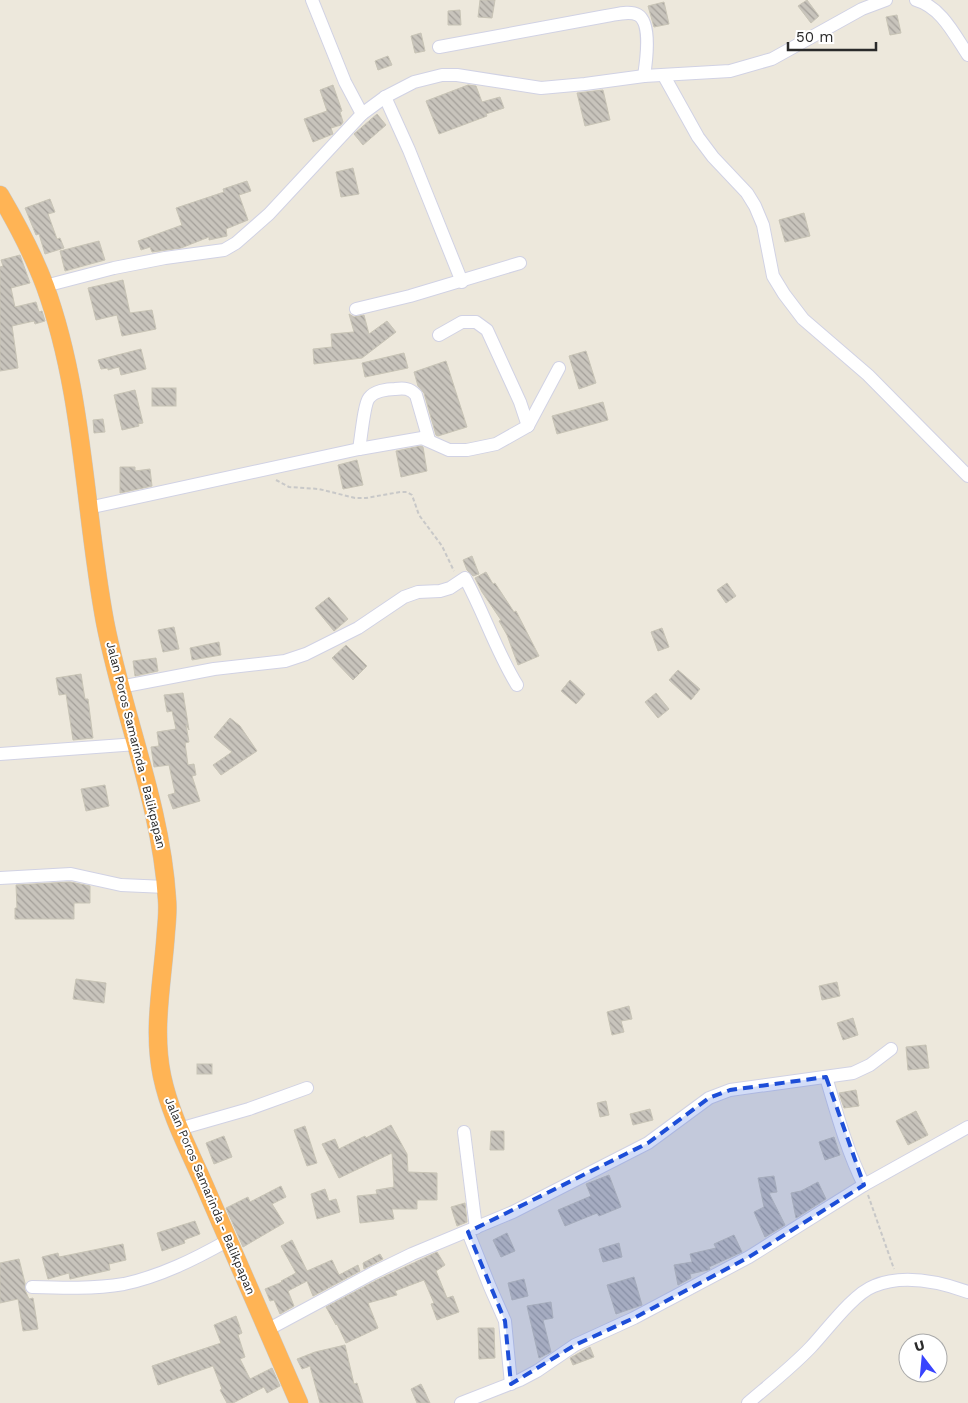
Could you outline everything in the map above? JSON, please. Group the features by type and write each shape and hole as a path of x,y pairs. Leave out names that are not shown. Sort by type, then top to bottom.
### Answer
{"highway":[{"name":"Jalan Poros Samarinda - Balikpapan","path":"0,195 45,286 65,359 74,400 106,623 120,686 137,744 162,845 168,902 159,1009 159,1057 168,1101 227,1241 299,1403"}],"street":[{"path":"312,0 346,82 362,114"},
{"path":"45,286 114,268 165,258 224,250 252,230 270,214 362,114 385,97 414,82 442,75 472,77 541,88 644,76 730,72 772,59 855,12 886,0"},
{"path":"916,0 926,3 941,16 968,55"},
{"path":"439,47 606,16 636,14 642,19 646,31 647,57 644,76"},
{"path":"664,76 698,138 747,193 755,206 763,225 774,276 784,294 803,319 868,375 968,476"},
{"path":"385,97 462,282"},
{"path":"356,309 462,282 520,263"},
{"path":"438,335 462,322 476,322 487,330 520,402 528,426"},
{"path":"88,508 359,449 422,438 449,450 467,450 496,444 528,426 559,368"},
{"path":"359,449 367,400 374,394 388,389 402,388 412,390 416,395 429,440"},
{"path":"120,686 214,669 285,661 306,654 358,628 404,597 418,592 440,591 450,588 465,578 478,602 504,663 517,685"},
{"path":"0,754 137,744"},
{"path":"0,878 71,874 121,885 166,887"},
{"path":"267,1330 412,1254 532,1204 648,1143 709,1098 730,1090 853,1073 870,1065 891,1049"},
{"path":"826,1077 842,1132 864,1185"},
{"path":"179,1129 249,1109 307,1088"},
{"path":"461,1403 511,1384 537,1371 575,1345 634,1318 749,1257 864,1185 968,1127"},
{"path":"464,1132 472,1230 490,1287 506,1321 511,1384"},
{"path":"32,1287 101,1287 125,1283 180,1266 227,1241"},
{"path":"748,1403 810,1348 843,1311 873,1286 898,1280 935,1282 968,1292"}],"path":[{"path":"265,470 273,478 289,487 319,489 355,498 407,492 412,496 419,515 442,546 455,572 465,578"},
{"path":"864,1185 898,1280"}],"highlighted area":[{"path":"826,1077 864,1185 749,1257 634,1318 575,1345 511,1384 505,1321 468,1232 648,1143 709,1098 730,1090"}],"building":[{"path":"480,0 495,0 492,18 478,17"},
{"path":"807,0 819,16 811,23 798,6"},
{"path":"664,2 669,24 654,27 648,6"},
{"path":"460,10 461,25 448,25 448,11"},
{"path":"897,15 901,33 890,35 886,17"},
{"path":"421,33 425,51 415,53 411,36"},
{"path":"388,56 392,65 378,70 375,61"},
{"path":"333,85 342,111 340,112 343,122 341,125 331,128 333,134 313,142 304,119 327,111 320,90"},
{"path":"468,85 476,86 482,102 500,97 504,108 439,134 426,101"},
{"path":"603,90 610,120 585,126 577,93"},
{"path":"377,114 386,125 363,145 354,134"},
{"path":"353,168 359,194 341,197 336,172"},
{"path":"247,181 251,191 239,195 248,220 226,229 227,236 209,240 209,237 181,248 152,252 150,247 141,250 138,241 182,225 176,208 224,192 223,189"},
{"path":"50,199 55,212 48,214 57,239 60,238 64,248 45,254 39,234 36,235 25,208"},
{"path":"804,213 810,236 785,242 779,220"},
{"path":"99,241 105,260 65,271 60,251"},
{"path":"20,255 30,283 11,288 15,307 36,302 39,312 42,311 45,321 35,324 34,321 12,326 18,368 0,371 0,267 3,266 1,260"},
{"path":"123,280 130,313 152,310 156,329 122,336 117,315 96,320 88,288"},
{"path":"349,314 354,317 364,315 369,334 387,321 396,332 362,358 314,364 313,349 332,347 331,334 354,332"},
{"path":"141,349 146,369 121,375 119,367 108,370 108,368 101,369 98,360"},
{"path":"586,351 596,383 579,389 569,356"},
{"path":"404,353 408,368 365,377 362,363"},
{"path":"446,361 467,427 438,436 436,435 424,393 418,386 414,372"},
{"path":"152,388 176,388 176,406 152,406"},
{"path":"135,390 143,423 138,424 139,426 122,430 114,395"},
{"path":"603,402 608,420 557,434 552,416"},
{"path":"103,419 105,432 94,433 93,420"},
{"path":"423,447 427,471 401,477 396,451"},
{"path":"357,460 363,485 343,489 338,465"},
{"path":"120,467 135,467 135,471 150,469 152,486 120,493"},
{"path":"472,556 479,574 473,576 467,570 463,560"},
{"path":"486,572 514,612 516,611 539,656 518,665 507,635 499,621 501,620 475,578"},
{"path":"727,583 736,596 726,603 717,590"},
{"path":"329,597 348,619 334,631 315,608"},
{"path":"174,627 179,649 163,652 158,630"},
{"path":"662,628 669,647 658,651 651,632"},
{"path":"219,642 221,655 192,660 190,648"},
{"path":"346,645 367,666 353,680 332,658"},
{"path":"156,658 158,671 135,676 133,661"},
{"path":"678,670 700,689 691,700 669,680"},
{"path":"81,674 85,699 88,699 93,738 73,740 66,694 59,695 56,678"},
{"path":"570,680 585,694 576,704 561,691"},
{"path":"183,693 189,730 186,725 189,742 185,743 188,765 194,764 196,775 192,776 200,801 173,809 168,795 175,793 169,765 154,767 151,747 159,746 157,732 176,729 172,711 167,712 164,695"},
{"path":"656,693 669,709 658,718 645,702"},
{"path":"230,718 240,726 257,751 221,775 213,765 232,752 214,737"},
{"path":"105,785 109,806 86,811 81,789"},
{"path":"70,882 90,886 90,903 74,903 74,919 15,919 15,908 17,908 16,885"},
{"path":"76,979 106,983 104,1003 73,999"},
{"path":"837,982 840,996 822,1000 819,986"},
{"path":"629,1006 632,1019 621,1021 624,1032 612,1035 607,1012"},
{"path":"853,1018 858,1035 843,1040 837,1023"},
{"path":"926,1045 929,1068 908,1070 906,1047"},
{"path":"197,1064 212,1064 212,1074 197,1074"},
{"path":"856,1090 859,1106 844,1108 839,1093"},
{"path":"606,1101 609,1115 600,1117 597,1103"},
{"path":"650,1109 653,1120 633,1125 630,1114"},
{"path":"916,1111 928,1135 908,1145 896,1121"},
{"path":"391,1125 407,1154 408,1172 437,1173 437,1200 417,1200 417,1209 392,1209 394,1219 360,1223 357,1196 377,1194 376,1190 394,1187 392,1153 339,1178 322,1144 335,1139 339,1149"},
{"path":"305,1126 317,1163 307,1166 294,1130"},
{"path":"491,1131 504,1131 504,1150 490,1150"},
{"path":"224,1136 232,1157 214,1164 206,1143"},
{"path":"834,1137 840,1155 825,1160 819,1142"},
{"path":"609,1175 621,1207 599,1216 597,1213 565,1226 558,1210 591,1196 586,1184"},
{"path":"774,1176 777,1192 769,1193 785,1225 765,1237 754,1212 764,1207 758,1178"},
{"path":"818,1182 826,1199 796,1218 791,1193 801,1191"},
{"path":"281,1186 286,1197 272,1204 284,1223 243,1247 226,1208 248,1197 250,1202"},
{"path":"325,1189 329,1201 336,1199 340,1212 317,1219 311,1194"},
{"path":"465,1203 467,1222 457,1226 451,1207"},
{"path":"195,1221 200,1234 184,1240 185,1243 162,1251 157,1233"},
{"path":"507,1233 515,1251 501,1257 493,1240"},
{"path":"734,1235 742,1252 709,1267 710,1269 708,1270 690,1274 691,1278 678,1285 674,1265 692,1262 690,1254 716,1248 714,1244"},
{"path":"292,1240 307,1271 332,1260 339,1275 358,1265 360,1271 313,1296 307,1281 288,1291 294,1306 280,1314 274,1300 270,1301 265,1289 282,1282 296,1273 281,1246"},
{"path":"619,1243 622,1257 603,1262 599,1249"},
{"path":"123,1244 126,1260 109,1264 110,1270 70,1279 69,1273 48,1279 42,1257 58,1253 59,1257"},
{"path":"437,1252 445,1265 436,1271 447,1298 453,1296 459,1312 437,1320 431,1304 434,1303 424,1280 395,1291 397,1295 368,1303 378,1328 346,1343 326,1307 377,1280"},
{"path":"380,1254 383,1259 364,1269 363,1263"},
{"path":"19,1259 25,1290 29,1299 33,1298 38,1329 23,1331 18,1299 0,1303 0,1263"},
{"path":"634,1277 642,1305 616,1314 607,1285"},
{"path":"524,1279 528,1296 512,1300 508,1283"},
{"path":"551,1302 553,1318 543,1320 551,1352 539,1358 527,1306"},
{"path":"236,1316 242,1333 238,1335 245,1357 240,1359 250,1379 272,1368 280,1386 267,1393 264,1387 233,1403 227,1403 220,1390 222,1389 213,1366 158,1385 152,1366 221,1343 214,1325"},
{"path":"478,1328 494,1328 495,1358 479,1359"},
{"path":"345,1345 354,1384 357,1383 363,1403 320,1403 310,1366 302,1369 297,1359 315,1352"},
{"path":"590,1347 594,1357 573,1365 570,1358"},
{"path":"421,1384 430,1403 417,1403 411,1389"}]}
